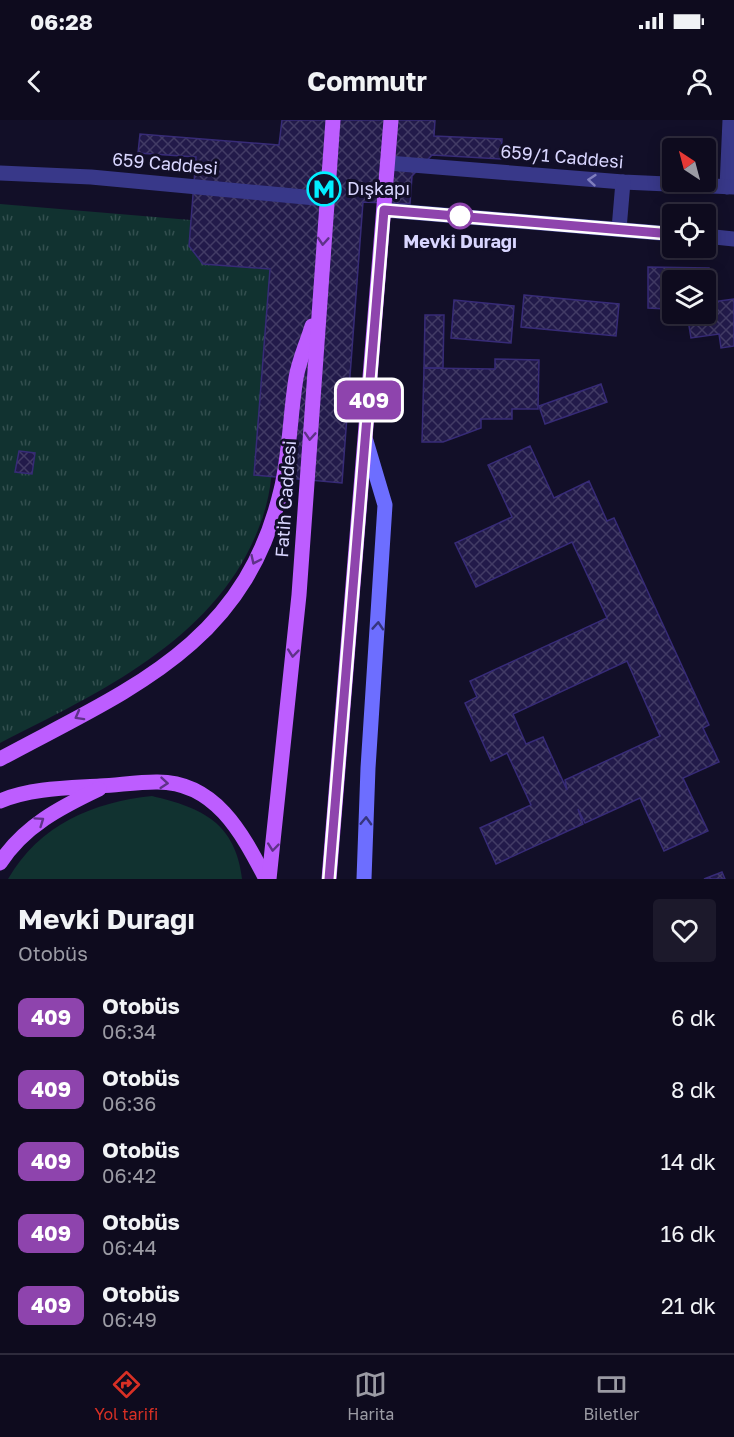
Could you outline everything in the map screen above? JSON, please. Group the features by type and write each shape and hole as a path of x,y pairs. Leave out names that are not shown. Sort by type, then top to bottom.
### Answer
{"main road":[{"name":"Fatih Caddesi","path":"268,879 299,595 333,120"},
{"path":"329,879 391,120"},
{"path":"0,759 168,664 207,631 226,608 251,569 270,527 285,470 296,376 319,300"},
{"path":"364,879 368,768 385,505 366,441"},
{"path":"0,801 50,789 157,782 187,785 218,804 242,833 268,879"},
{"path":"0,863 9,848 37,822 106,785"}],"street":[{"path":"730,120 730,187"},
{"name":"659/1 Caddesi","path":"388,163 624,182 730,187"},
{"name":"659 Caddesi","path":"0,172 91,177 326,199"},
{"path":"619,229 624,182"},
{"path":"384,210 662,233"},
{"path":"716,238 734,239"}],"green space":[{"path":"0,204 274,227 294,243 270,486 266,506 249,550 225,589 195,622 160,652 122,678 82,701 0,743"},
{"path":"152,796 187,806 213,821 224,831 238,860 242,879 8,879 35,844 70,820 109,804"}],"building":[{"path":"282,120 435,120 434,136 502,139 501,159 432,155 412,176 410,204 363,202 342,483 254,475 270,269 203,264 189,246 196,157 138,153 140,134 279,145"},
{"path":"648,267 709,268 709,270 662,270 662,309 648,308"},
{"path":"524,295 619,304 616,336 521,327"},
{"path":"734,299 734,346 721,348 719,334 691,338 689,324 716,324 716,301"},
{"path":"454,300 514,306 511,343 451,338"},
{"path":"425,315 444,315 443,368 424,368"},
{"path":"495,359 539,360 538,409 512,409 512,419 481,419 481,428 443,442 422,442 424,368 495,369"},
{"path":"601,384 607,402 545,424 539,406"},
{"path":"530,446 554,498 589,481 607,521 614,518 709,725 703,728 719,762 683,778 708,831 664,851 640,798 585,823 578,809 583,824 496,864 480,828 531,805 507,753 491,761 465,703 477,697 470,681 607,618 572,542 476,587 455,543 512,517 488,465","holes":["627,661 660,736 565,780 567,790 543,737 526,744 513,714"]},
{"path":"19,451 35,453 32,474 15,472"},
{"path":"722,872 725,879 704,879"}],"bus line":[{"name":"409","path":"329,879 384,210 662,233"}],"place":[{"name":"Dışkapı","path":"324,189"},
{"name":"Mevki Durağı","path":"460,216"}]}
